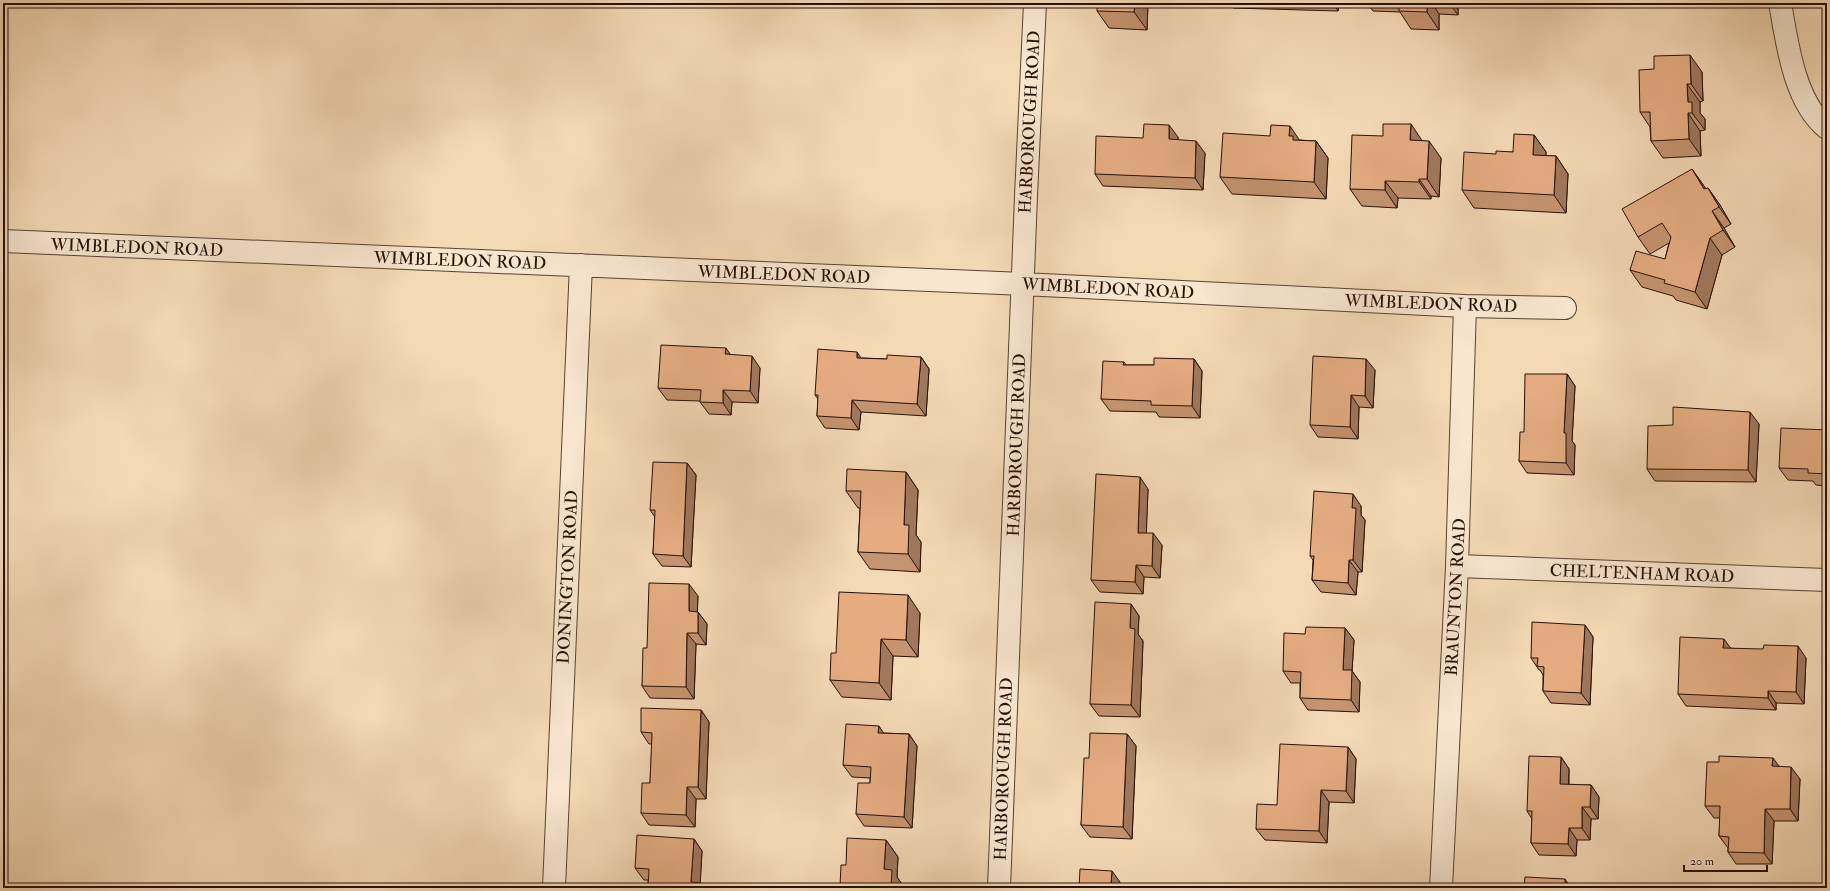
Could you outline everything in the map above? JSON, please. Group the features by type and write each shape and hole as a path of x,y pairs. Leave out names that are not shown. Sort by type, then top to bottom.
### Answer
{"street":[{"name":"HARBOROUGH ROAD","path":"999,888 1035,3"},
{"path":"1780,3 1787,44 1800,88 1809,108 1827,128"},
{"name":"WIMBLEDON ROAD","path":"3,241 1023,284 1465,306 1565,308"},
{"name":"DONINGTON ROAD","path":"554,888 581,265"},
{"name":"BRAUNTON ROAD","path":"1441,888 1457,566 1465,306"},
{"name":"CHELTENHAM ROAD","path":"1457,566 1827,580"}],"building":[{"path":"1097,3 1135,3 1134,12 1097,11"},
{"path":"1399,3 1427,3 1427,12 1399,11"},
{"path":"1690,55 1691,84 1687,84 1688,102 1692,102 1692,113 1688,113 1689,139 1651,141 1650,112 1640,112 1639,70 1654,69 1654,56"},
{"path":"1144,124 1169,125 1169,139 1196,141 1195,178 1095,174 1096,136 1143,138"},
{"path":"1383,124 1411,124 1410,140 1429,141 1427,179 1419,179 1419,182 1385,181 1385,190 1350,189 1352,135 1383,136"},
{"path":"1271,125 1290,126 1289,136 1293,136 1293,140 1316,141 1314,182 1220,177 1223,133 1270,136"},
{"path":"1514,134 1534,135 1533,155 1556,156 1554,195 1462,190 1464,152 1496,154 1496,151 1513,152"},
{"path":"1692,169 1704,189 1708,188 1719,207 1712,211 1723,230 1710,238 1695,292 1664,283 1665,280 1630,270 1636,251 1665,259 1671,237 1662,223 1638,237 1622,209"},
{"path":"661,345 726,348 725,354 752,356 750,391 723,390 723,403 700,402 701,390 658,388"},
{"path":"818,349 857,352 857,358 887,359 887,355 921,357 917,404 852,400 851,418 817,416 818,395 815,395"},
{"path":"1313,356 1366,359 1365,396 1351,395 1350,427 1310,425"},
{"path":"1154,358 1194,359 1192,406 1151,405 1151,401 1101,399 1103,361 1124,362 1123,365 1154,365"},
{"path":"1525,374 1567,374 1564,433 1566,433 1566,463 1519,461 1520,432 1524,432"},
{"path":"1673,407 1750,412 1748,470 1647,469 1648,426 1673,425"},
{"path":"1781,428 1827,430 1827,474 1808,473 1808,469 1779,468"},
{"path":"653,462 687,463 683,556 653,554 655,510 650,510"},
{"path":"847,469 906,472 904,525 909,525 908,554 858,552 861,491 846,491"},
{"path":"1096,474 1140,477 1138,533 1153,533 1152,566 1136,565 1135,582 1091,580"},
{"path":"1314,491 1353,494 1352,508 1356,508 1353,560 1349,560 1348,583 1312,580 1314,556 1310,556"},
{"path":"649,583 689,584 689,611 698,612 698,633 687,633 686,687 642,686 643,648 647,648"},
{"path":"839,592 908,595 906,640 881,639 879,683 830,680 831,653 836,653"},
{"path":"1095,602 1131,604 1130,628 1135,629 1131,705 1090,704"},
{"path":"1532,622 1585,625 1581,693 1543,691 1544,667 1537,666 1538,658 1531,658"},
{"path":"1306,627 1345,628 1343,670 1352,670 1351,700 1300,698 1301,672 1283,671 1284,633 1305,634"},
{"path":"1680,637 1724,639 1723,648 1763,649 1764,645 1798,646 1796,692 1768,691 1768,698 1678,694"},
{"path":"641,708 701,710 698,787 687,787 686,815 641,813 642,783 650,783 652,733 641,732"},
{"path":"846,724 879,726 878,733 909,734 904,817 856,814 858,783 870,783 871,767 843,765"},
{"path":"1090,733 1127,734 1123,827 1081,825 1084,758 1089,758"},
{"path":"1280,744 1348,747 1346,791 1321,790 1319,831 1256,829 1257,804 1277,805"},
{"path":"1529,756 1561,757 1560,784 1591,785 1590,807 1582,807 1582,828 1569,828 1568,844 1531,843 1532,811 1527,811"},
{"path":"1719,756 1773,758 1772,766 1791,767 1790,809 1765,809 1764,853 1728,852 1729,837 1719,836 1720,806 1705,806 1707,762 1719,762"},
{"path":"637,835 694,839 691,882 701,883 701,888 648,888 649,869 635,868"},
{"path":"847,838 886,840 884,869 892,870 891,888 845,888 846,886 840,886 841,865 846,865"},
{"path":"1080,869 1112,871 1111,884 1128,885 1127,888 1079,888"},
{"path":"1525,877 1565,879 1565,888 1524,888"},
{"path":"1733,885 1787,888 1733,888"}]}
